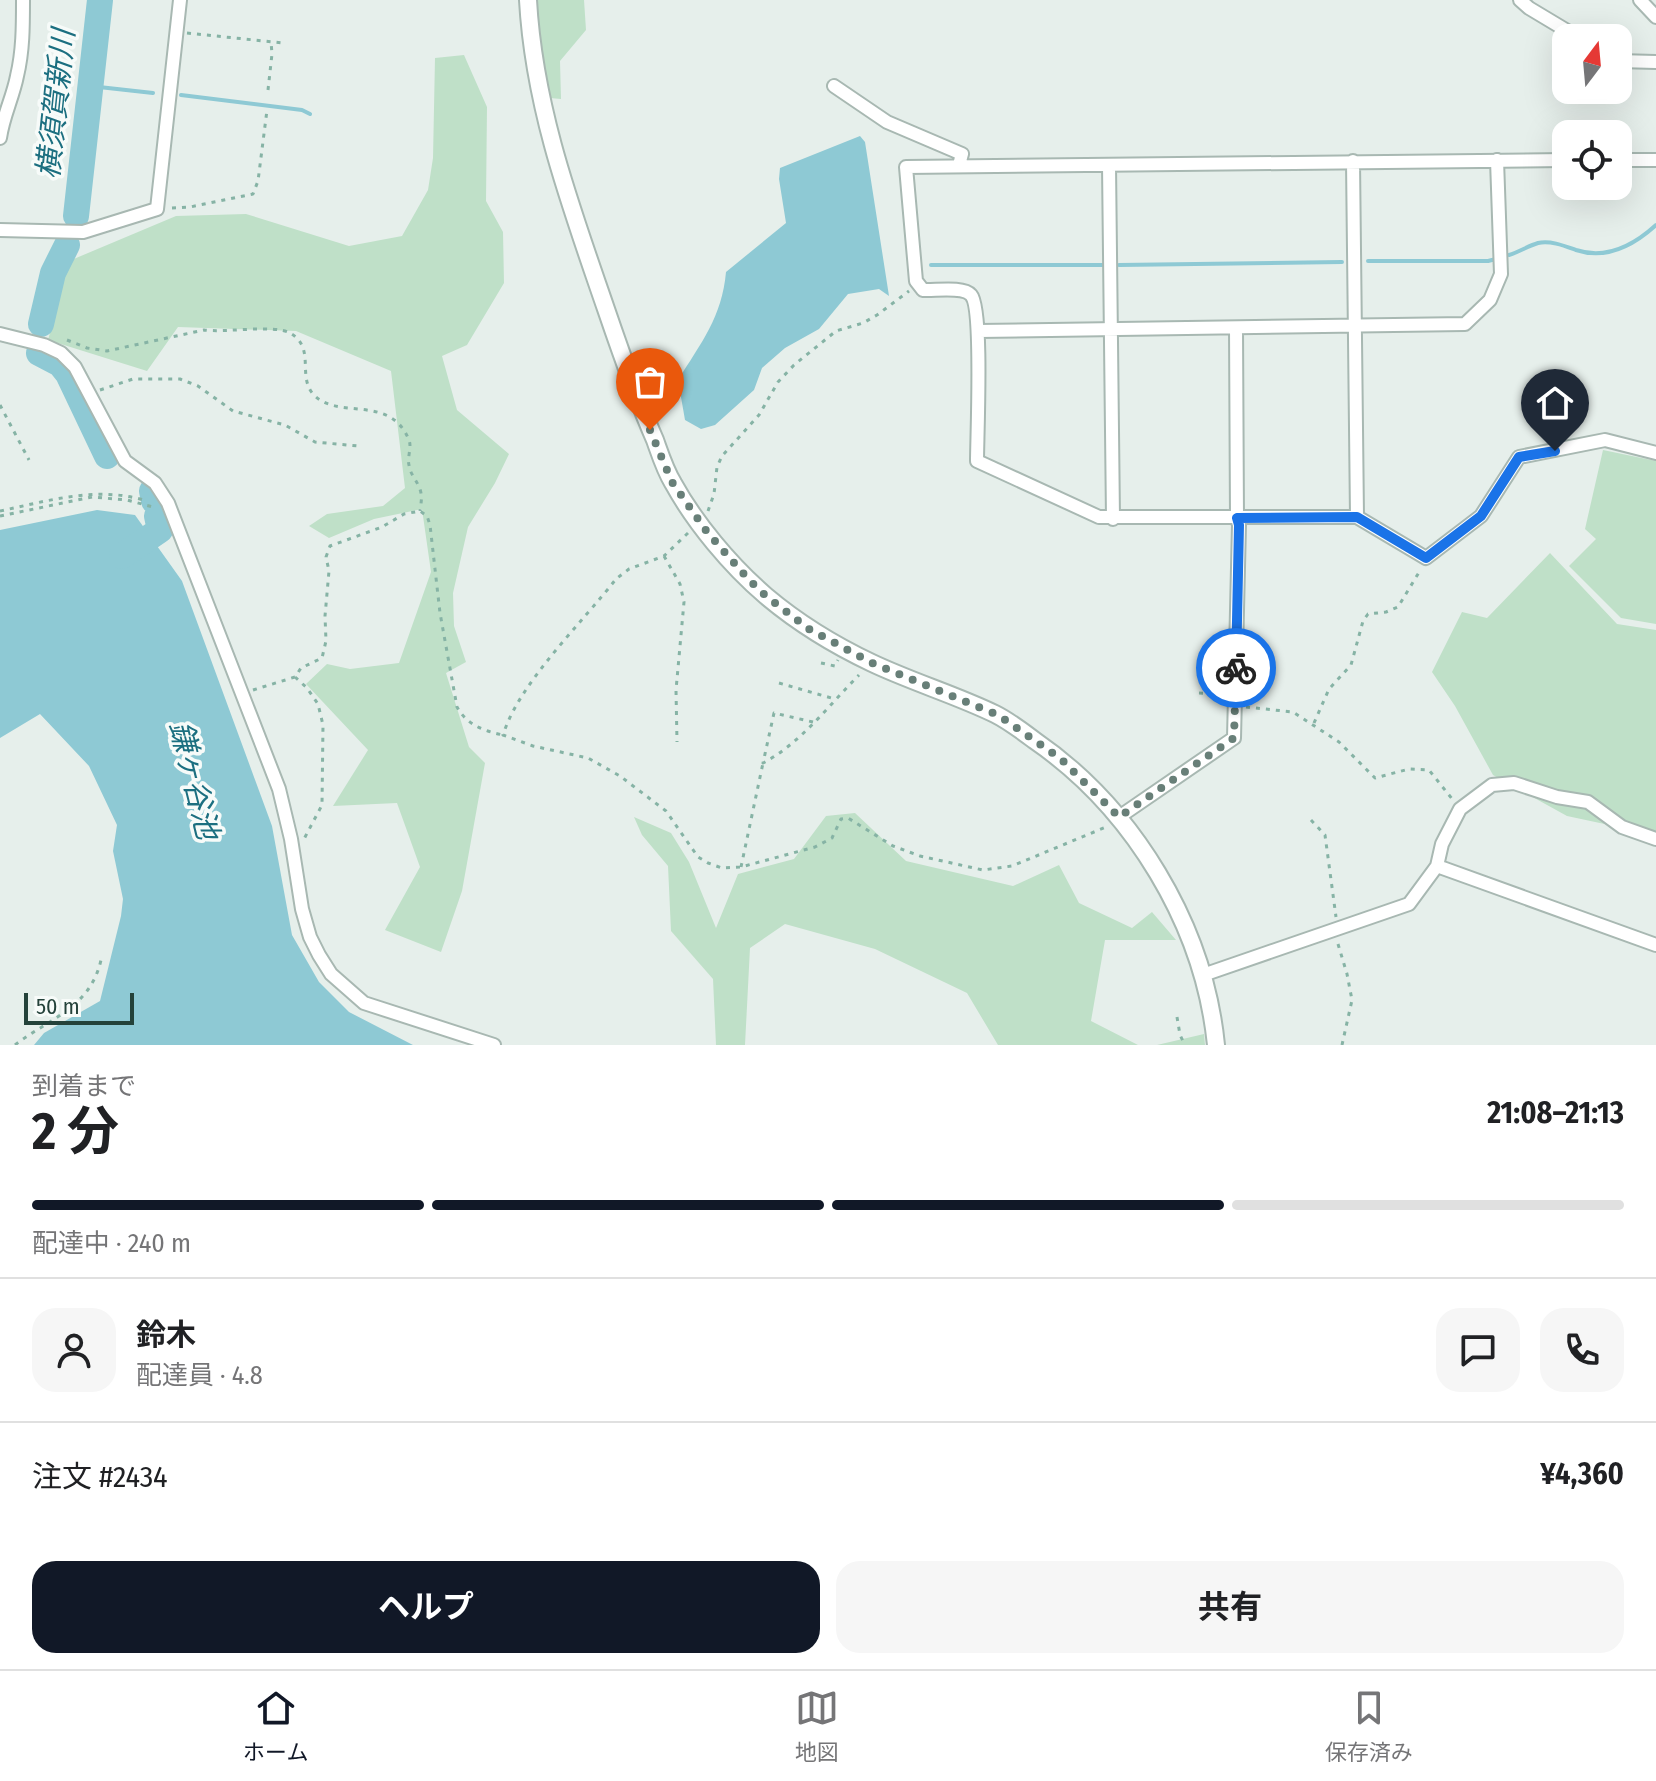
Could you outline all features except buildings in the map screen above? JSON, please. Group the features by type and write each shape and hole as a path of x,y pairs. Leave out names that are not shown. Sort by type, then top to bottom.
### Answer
{"street":[{"path":"0,138 1,124 17,79 22,48 23,0"},
{"path":"0,230 83,232 157,209 180,0"},
{"path":"528,0 539,91 562,182 629,379 672,482 749,580 809,629 872,663 998,715 1061,759 1120,818 1165,885 1203,975 1213,1012 1216,1045"},
{"path":"1520,0 1556,24"},
{"path":"1640,0 1656,17"},
{"path":"1632,61 1656,62"},
{"path":"834,86 887,122 962,154 959,165"},
{"path":"978,331 1465,324 1490,300 1501,274 1497,160"},
{"path":"1552,160 906,167 918,284 923,290 964,291 971,294 975,303 978,331 977,461 1099,517 1357,517 1426,558 1481,516 1519,457 1605,440 1656,453"},
{"path":"1632,160 1656,160"},
{"path":"1353,161 1357,517"},
{"path":"1109,165 1113,519"},
{"path":"1120,818 1234,738 1239,525 1236,328"},
{"path":"0,334 26,339 61,353 75,367 125,461 155,483 168,503 279,789 302,909 310,937 331,974 364,1003 494,1045"},
{"path":"1203,975 1409,904 1437,866 1442,844 1460,809 1492,785 1514,783 1557,797 1588,802 1622,827 1656,839"},
{"path":"1437,866 1656,945"}],"path":[{"path":"176,32 283,43"},
{"path":"268,90 272,54 270,42"},
{"path":"157,209 190,207 253,194 258,181 267,110"},
{"path":"503,735 509,718 537,676 616,579 629,569 664,556 700,521 710,507 722,456 759,415 778,382 836,331 877,315 918,284"},
{"path":"64,339 87,348 107,351 191,331 274,329 293,334 306,352 307,379 313,393 333,405 374,410 402,429 409,440 409,469 421,491 420,511"},
{"path":"91,393 133,379 180,379 198,386 233,411 285,425 315,442 358,446"},
{"path":"0,405 29,460"},
{"path":"0,514 92,493 110,493 144,500"},
{"path":"0,514 92,497 127,500 152,507 168,503"},
{"path":"242,693 295,677 301,668 322,658 325,651 329,571 326,557 330,546 382,527 404,514 420,511 427,516 430,525 440,613 457,707 466,719 480,729 598,763 652,799 666,811 698,857 722,868 741,867 827,843 841,819 848,818 893,846 920,856 983,870 1012,866 1120,818"},
{"path":"664,556 680,584 684,602 676,690 677,742"},
{"path":"1313,724 1329,689 1351,665 1363,621 1368,614 1398,607 1426,558"},
{"path":"763,763 780,754 859,675"},
{"path":"293,851 299,850 320,813 324,750 318,704 295,677"},
{"path":"779,683 835,699"},
{"path":"1199,693 1285,710 1313,724 1350,751 1375,778 1409,769 1429,770 1460,809"},
{"path":"741,867 774,713 813,722"},
{"path":"1311,820 1325,835 1336,929 1352,1000 1342,1045"},
{"path":"15,1045 71,1009 97,977 101,960"},
{"path":"1177,1017 1185,1045"}],"green space":[{"path":"537,0 584,0 586,30 560,61 561,99 550,98 541,49"},
{"path":"464,55 487,107 486,201 503,232 504,283 467,345 442,356 457,410 509,454 468,527 453,593 454,626 466,662 446,673 469,747 485,763 462,891 441,952 385,930 420,867 397,803 333,806 368,750 306,684 327,664 350,669 399,663 431,572 422,509 374,519 329,538 309,526 327,514 383,506 405,488 391,371 296,331 178,327 147,371 48,340 69,261 176,216 246,214 349,246 402,236 428,190 433,158 435,58"},
{"path":"1603,450 1656,461 1656,624 1621,618 1569,566 1596,539 1585,529"},
{"path":"1550,553 1617,624 1656,630 1656,835 1567,816 1493,775 1455,706 1432,672 1462,612 1487,618"},
{"path":"855,813 906,861 1013,886 1059,865 1079,903 1132,928 1152,912 1176,940 1105,940 1091,1021 1138,1045 998,1045 967,993 875,949 785,924 750,948 745,1045 716,1045 713,979 671,931 668,866 642,835 634,817 671,833 689,862 716,928 738,874 794,859 826,816"},
{"path":"1204,1034 1205,1045 1157,1045"}],"water":[{"path":"860,136 865,142 889,296 879,289 848,294 819,329 785,348 762,368 754,390 715,425 701,429 685,420 678,380 715,316 726,272 786,223 780,168"},
{"path":"97,510 135,515 182,581 272,826 292,935 319,982 349,1012 413,1045 34,1045 44,1033 100,1001 123,899 113,851 117,825 89,766 40,714 0,738 0,530"}],"waterway":[{"name":"横須賀新川","path":"76,216 100,0"},
{"path":"90,86 153,93"},
{"path":"181,95 302,110 310,114"},
{"path":"1509,255 1543,242 1587,253 1608,252 1628,245 1656,225"},
{"name":"横須賀新川","path":"41,324 53,273 67,245"},
{"path":"1368,261 1496,259"},
{"path":"1119,265 1342,262"},
{"path":"931,265 1103,265"},
{"name":"横須賀新川","path":"39,353 60,364 68,374 107,456"},
{"name":"鎌ヶ谷池","path":"152,491 154,501"},
{"name":"鎌ヶ谷池","path":"122,556 160,530 157,516"}],"way so far":[{"path":"650,430 672,482 707,532 766,596 809,629 872,663 998,715 1061,759 1119,817 1234,738 1236,668"}],"route":[{"path":"1236,668 1237,518 1357,517 1426,558 1481,516 1519,457 1555,451"}]}
